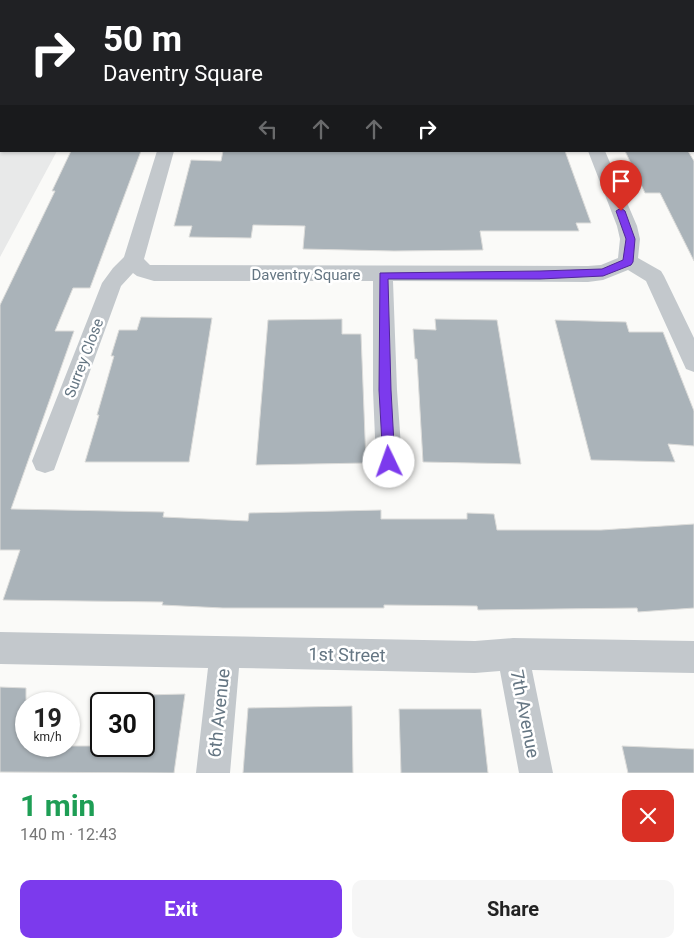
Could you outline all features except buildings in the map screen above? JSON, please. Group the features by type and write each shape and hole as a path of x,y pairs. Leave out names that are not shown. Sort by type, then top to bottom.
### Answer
{"street":[{"path":"133,261 166,152"},
{"path":"596,152 627,226 630,239 628,262 654,276 694,362"},
{"name":"Daventry Square","path":"133,261 144,271 154,273 384,275 588,274 610,270 628,262"},
{"name":"Surrey Close","path":"45,461 112,283 133,261"},
{"path":"384,275 385,390 389,462"},
{"name":"1st Street","path":"0,648 475,657 513,654 694,657"},
{"name":"6th Avenue","path":"213,773 226,653"},
{"name":"7th Avenue","path":"513,654 536,773"}],"shaded area":[{"path":"0,152 56,152 0,257"}],"route":[{"path":"389,462 385,390 384,275 540,275 603,272 628,262 630,239 621,211"}]}
